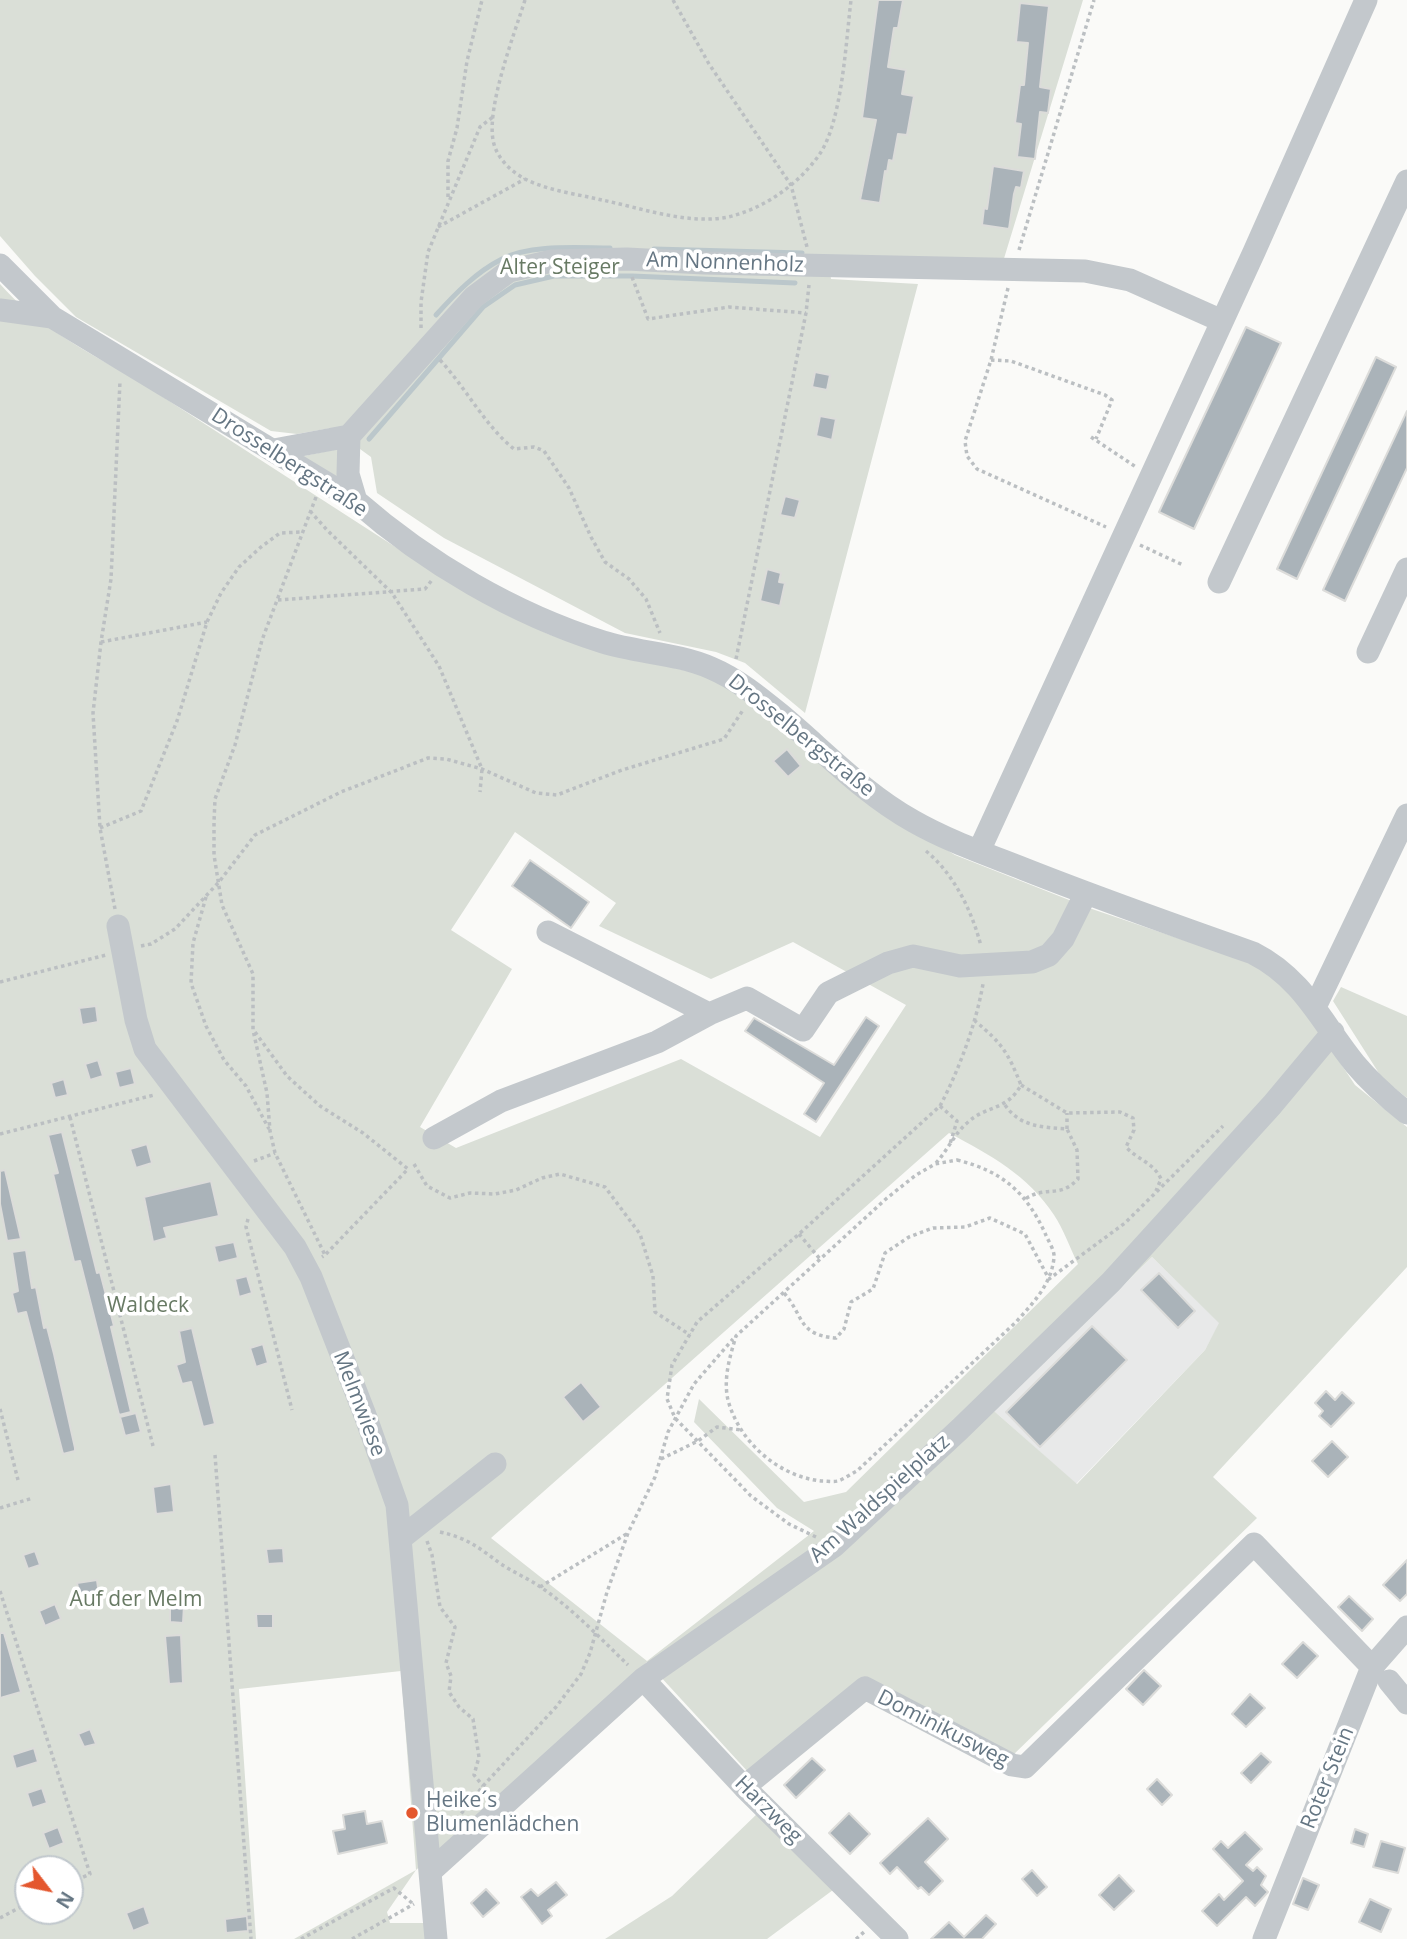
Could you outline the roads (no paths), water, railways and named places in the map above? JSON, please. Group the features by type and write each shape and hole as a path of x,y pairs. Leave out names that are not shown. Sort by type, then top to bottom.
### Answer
{"street":[{"path":"979,851 1151,478 1366,0"},
{"path":"1219,582 1407,181"},
{"name":"Am Nonnenholz","path":"349,436 474,297 509,271 552,261 627,259 811,266 1085,271 1130,281 1222,321"},
{"name":"Drosselbergstraße","path":"0,265 52,317 356,501 379,522 443,566 553,625 606,643 710,667 731,678 754,693 868,791 912,820 957,843 1273,963 1300,987 1376,1088 1407,1113"},
{"path":"0,310 52,317"},
{"path":"274,450 349,436 348,474 356,501"},
{"path":"1368,652 1407,569"},
{"path":"1315,1007 1407,815"},
{"path":"433,1138 501,1101 657,1042 709,1014 747,998 803,1030 828,993 888,963 912,956 960,965 1032,962 1049,955 1063,939 1086,893"},
{"name":"Melmwiese","path":"118,926 136,1020 145,1049 295,1247 315,1265 397,1505 436,1939"},
{"path":"548,932 709,1014"},
{"name":"Am Waldspielplatz","path":"431,1871 643,1679 834,1546 1111,1282 1272,1105 1333,1032"},
{"path":"400,1539 495,1464"},
{"name":"Dominikusweg","path":"744,1787 865,1688 1012,1765 1025,1767 1254,1544 1380,1674"},
{"name":"Roter Stein","path":"1264,1939 1380,1674 1407,1627"},
{"path":"1380,1674 1407,1703"},
{"name":"Harzweg","path":"643,1679 744,1787 897,1939"}],"waterway":[{"path":"436,315 475,277 492,264 514,254 555,248 610,248"},
{"path":"654,249 802,253"},
{"path":"369,439 483,307 515,285 554,276 632,276 795,283"}],"place":[{"name":"Heike´s Blumenlädchen","path":"412,1813"}],"park label":[{"name":"Alter Steiger","path":"560,268"},
{"name":"Waldeck","path":"148,1306"},
{"name":"Auf der Melm","path":"136,1600"}]}
